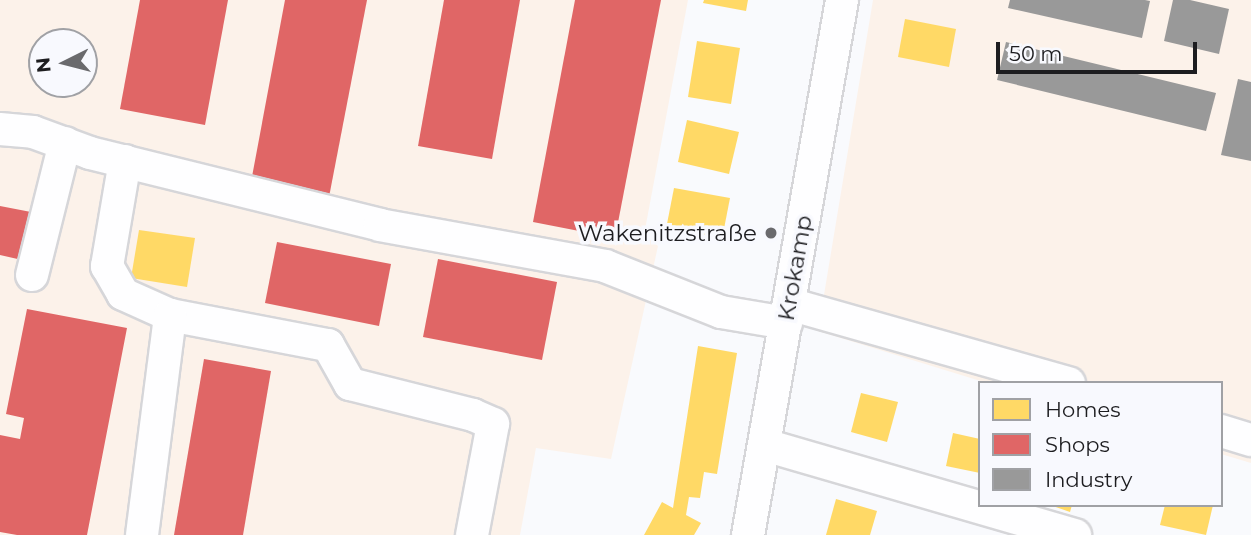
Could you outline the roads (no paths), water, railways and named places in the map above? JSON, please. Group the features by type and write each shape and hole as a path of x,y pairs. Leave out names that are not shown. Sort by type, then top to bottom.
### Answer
{"street":[{"name":"Krokamp","path":"748,535 842,0"},
{"path":"0,129 33,132 125,161 380,225 605,266 721,312 788,314 1061,381"},
{"path":"32,275 65,144"},
{"path":"125,161 107,266 122,295 170,315 328,345 350,384 473,415 493,424 472,535"},
{"path":"142,535 170,315"},
{"path":"1223,431 1251,440"},
{"path":"765,445 978,507"},
{"path":"979,507 1075,535"}],"place":[{"name":"Wakenitzstraße","path":"771,233"}]}
